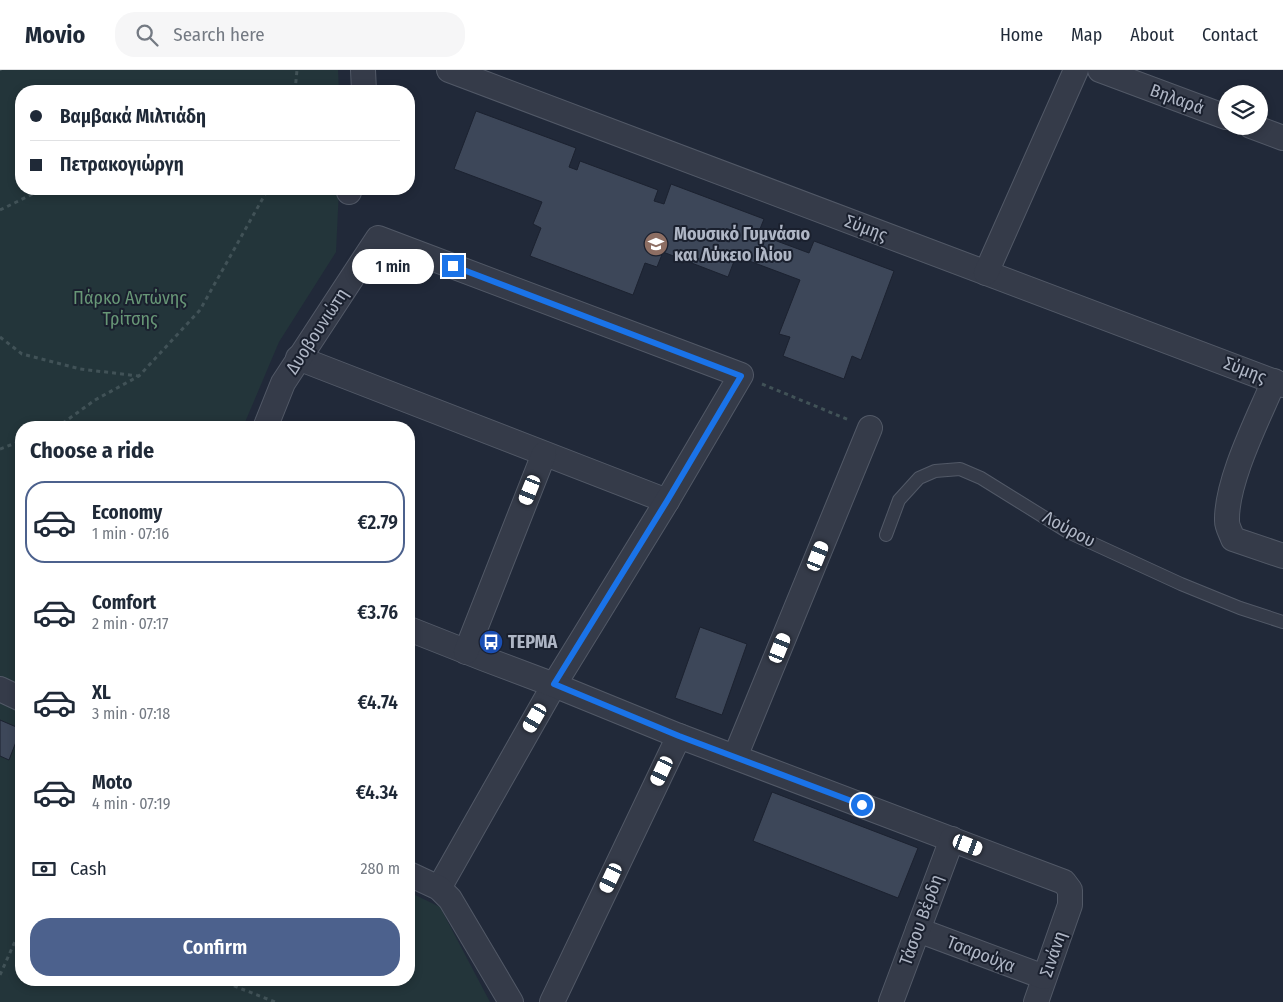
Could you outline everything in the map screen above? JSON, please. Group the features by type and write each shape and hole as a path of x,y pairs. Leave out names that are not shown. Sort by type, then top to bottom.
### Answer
{"street":[{"path":"363,70 364,85"},
{"name":"Σύμης","path":"449,70 1278,383"},
{"path":"986,273 1076,70"},
{"name":"Βηλαρά","path":"1100,70 1218,114"},
{"path":"1268,132 1283,138"},
{"name":"Δυοβουνιώτη","path":"268,421 284,383 298,358 378,238 741,376"},
{"path":"298,358 667,501"},
{"path":"439,888 554,684 667,501 741,376"},
{"path":"1278,383 1247,444 1228,496 1226,523 1234,539 1283,556"},
{"path":"735,757 870,428"},
{"path":"466,652 544,454"},
{"path":"415,631 554,684 679,736 952,839"},
{"path":"0,689 15,696"},
{"path":"552,1002 679,736"},
{"name":"Σινάνη","path":"952,839 1064,882 1070,890 1070,905 1036,1002"},
{"name":"Τάσου Βέρδη","path":"891,1002 952,839"},
{"path":"415,877 439,888 450,899 511,1002"},
{"name":"Τσαρούχα","path":"918,930 1044,977"}],"lane":[{"name":"Λούρου","path":"886,535 899,500 919,478 935,471 960,469 981,478 1068,532 1181,584 1240,608 1283,622"}],"path":[{"path":"296,85 297,70"},
{"path":"0,210 31,195"},
{"path":"66,421 95,400 139,376 200,310 265,195"},
{"path":"0,337 22,354 80,369 139,376"},
{"path":"741,376 870,428"},
{"path":"0,449 15,443"},
{"path":"0,975 15,941"},
{"path":"234,986 275,1002"}],"green space":[{"name":"Πάρκο Αντώνης Τρίτσης","path":"0,70 338,70 339,85 15,85 15,195 339,195 336,252 279,342 246,421 15,421 15,986 415,986 415,895 440,907 490,1002 0,1002"}],"building":[{"path":"476,111 576,148 569,167 577,170 580,161 658,190 654,201 664,204 671,184 764,219 758,234 809,253 814,241 894,271 861,360 852,356 844,379 783,356 790,337 779,334 800,280 736,256 728,277 663,252 657,267 645,263 633,295 530,256 541,228 533,224 542,202 454,169"},
{"path":"700,627 747,644 722,715 675,698"},
{"path":"0,720 15,726 15,744 9,760 0,756"},
{"path":"772,792 918,848 898,898 753,841"}],"place":[{"name":"Μουσικό Γυμνάσιο και Λύκειο Ιλίου","path":"656,244"},
{"name":"ΤΕΡΜΑ","path":"491,642"}],"route":[{"path":"453,266 741,376 667,501 554,684 679,736 862,805"}]}
